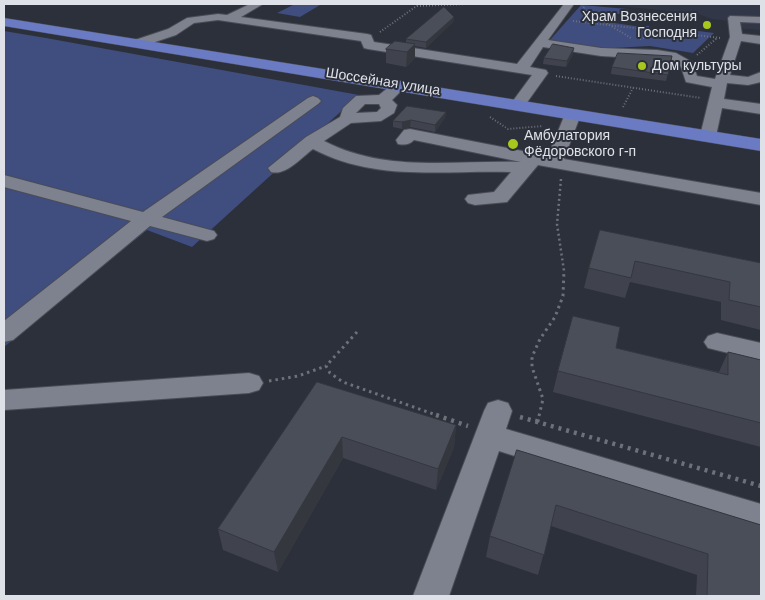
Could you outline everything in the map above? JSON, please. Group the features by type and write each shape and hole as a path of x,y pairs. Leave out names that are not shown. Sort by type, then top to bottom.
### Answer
{"main road":[{"name":"Шоссейная улица","path":"4,22 518,105 571,119 616,121 761,145"}],"lane":[{"path":"228,19 258,4"},
{"path":"521,69 569,4"},
{"path":"139,43 172,32 191,20 218,18 367,38 368,45 541,73 518,105"},
{"path":"708,136 721,81 736,38 734,18 761,20"},
{"path":"736,38 761,40"},
{"path":"540,43 602,52 657,54 676,57 687,65 691,79 750,81 761,76"},
{"path":"277,168 312,141 347,119 349,111 361,100 383,100 400,85"},
{"path":"4,334 146,219 313,101"},
{"path":"716,102 761,109"},
{"path":"559,162 571,119"},
{"path":"404,140 410,134 529,163"},
{"path":"312,141 350,158 379,164 430,168 559,162 761,199"},
{"path":"475,199 500,198 529,163"},
{"path":"4,181 207,235"},
{"path":"717,342 761,352"},
{"path":"4,400 249,383"},
{"path":"431,596 493,423 761,519"}],"path":[{"path":"367,38 376,35 418,5 467,4"},
{"path":"584,4 583,9 609,25 635,40 660,50 657,54"},
{"path":"558,19 717,38 736,38"},
{"path":"687,65 717,38"},
{"path":"541,73 716,102"},
{"path":"616,121 633,88"},
{"path":"483,113 508,129 571,119"},
{"path":"537,422 543,398 532,367 532,357 537,344 555,317 563,296 564,269 557,219 559,162"},
{"path":"249,383 287,380 326,366 356,332"},
{"path":"326,366 330,373 343,382 465,425 537,422 761,486"}],"shaded area":[{"path":"295,4 320,5 300,17 277,13"},
{"path":"600,4 761,4 761,30 738,28 737,22 712,19 698,14"},
{"path":"581,5 628,9 631,14 609,14 607,22 649,26 649,32 686,37 691,30 714,33 693,53 650,46 594,49 549,41"},
{"path":"4,31 359,95 192,247 147,230 4,347"}],"building":[{"path":"444,7 454,17 426,42 406,39"},
{"path":"395,41 415,44 407,52 386,49"},
{"path":"553,44 574,48 567,61 544,58"},
{"path":"618,53 672,56 668,75 612,67"},
{"path":"407,106 446,112 435,125 411,120 393,121"},
{"path":"600,230 761,263 761,307 729,300 730,282 635,261 631,278 589,268"},
{"path":"573,316 620,327 616,348 728,375 728,352 761,360 761,423 558,371"},
{"path":"317,382 456,425 438,469 342,437 274,552 218,529"},
{"path":"517,450 761,525 761,596 707,596 708,554 556,505 544,555 490,536"}],"place":[{"name":"Храм Вознесения Господня","path":"707,25"},
{"name":"Дом культуры","path":"642,66"},
{"name":"Амбулатория Фёдоровского г-п","path":"513,144"}]}
